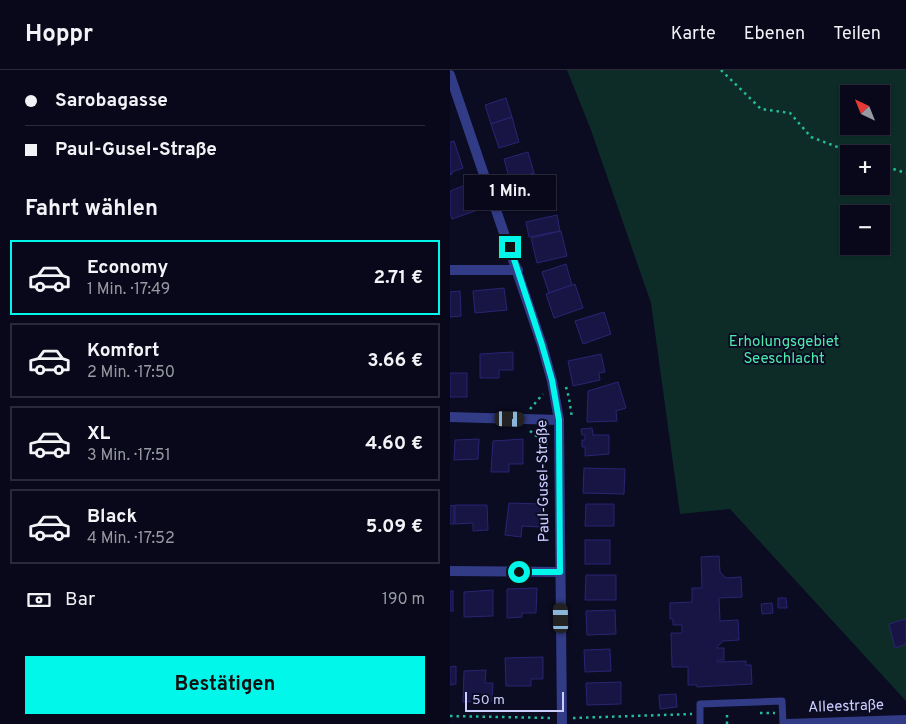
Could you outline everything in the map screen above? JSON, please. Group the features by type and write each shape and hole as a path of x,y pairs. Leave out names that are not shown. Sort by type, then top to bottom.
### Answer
{"street":[{"name":"Paul-Gusel-Straße","path":"450,75 453,90 518,270 552,380 559,420 560,572 558,721"},
{"path":"450,270 518,270"},
{"path":"450,418 559,420"},
{"path":"450,571 560,572"},
{"name":"Alleestraße","path":"785,724 906,720"}],"lane":[{"path":"700,724 700,704 782,702 785,724"}],"path":[{"path":"721,70 761,109 790,112 811,137 840,148"},
{"path":"890,168 906,173"},
{"path":"727,714 727,724"},
{"path":"450,716 558,721"}],"green space":[{"name":"Erholungsgebiet Seeschlacht","path":"567,70 906,70 906,701 730,509 680,514 651,303 591,130"}],"building":[{"path":"506,98 512,117 491,124 485,105"},
{"path":"512,117 519,142 499,148 491,124"},
{"path":"454,141 463,168 452,172 450,175 450,142"},
{"path":"528,152 534,173 510,181 504,159"},
{"path":"534,173 542,196 517,204 510,181"},
{"path":"463,186 468,198 473,196 478,210 452,219 450,214 450,191"},
{"path":"557,215 560,231 529,237 526,222"},
{"path":"561,231 567,256 537,263 531,238"},
{"path":"566,264 572,285 549,293 542,272"},
{"path":"575,284 583,308 554,318 546,294"},
{"path":"504,288 507,310 475,313 473,291"},
{"path":"460,291 461,316 450,317 450,292"},
{"path":"604,312 611,334 583,344 575,321"},
{"path":"513,352 513,370 499,370 499,378 480,378 480,354"},
{"path":"601,354 605,372 599,373 600,380 573,386 568,361"},
{"path":"450,373 467,373 467,397 450,397"},
{"path":"618,382 626,408 616,411 617,421 587,422 588,391"},
{"path":"592,428 593,435 609,435 609,454 585,456 585,447 582,447 582,440 585,440 585,435 582,435 581,429"},
{"path":"479,439 478,459 454,460 455,440"},
{"path":"523,439 523,464 509,464 509,472 491,472 493,441"},
{"path":"584,468 625,469 624,494 583,493"},
{"path":"509,503 542,504 540,527 522,526 521,537 505,535"},
{"path":"586,504 614,504 614,526 585,526"},
{"path":"454,505 454,524 450,524 450,506"},
{"path":"455,505 487,505 488,530 473,531 473,523 455,524"},
{"path":"585,540 610,540 610,564 585,564"},
{"path":"719,556 720,572 726,578 741,577 742,597 719,598 720,621 738,620 739,640 723,641 717,647 724,648 724,660 717,660 717,662 746,661 746,665 751,665 752,684 697,687 697,685 688,685 688,667 672,667 671,633 682,633 682,625 673,625 673,619 670,619 670,603 692,602 692,588 702,588 701,557"},
{"path":"586,575 616,575 616,600 585,600"},
{"path":"537,588 536,613 522,613 522,617 507,618 507,589"},
{"path":"493,590 493,616 464,617 464,592"},
{"path":"450,591 453,591 453,611 450,611"},
{"path":"778,598 786,598 787,608 778,608"},
{"path":"772,603 773,613 762,614 761,604"},
{"path":"615,610 616,634 587,635 586,611"},
{"path":"906,619 906,644 895,648 889,624"},
{"path":"610,649 611,671 585,672 584,650"},
{"path":"543,657 543,679 531,679 531,686 506,686 505,658"},
{"path":"456,666 456,684 450,685 450,667"},
{"path":"486,670 485,683 493,683 492,701 463,702 464,671"},
{"path":"621,682 621,704 587,705 586,683"},
{"path":"676,694 677,707 660,709 659,695"}],"route":[{"path":"510,247 552,380 559,420 560,572 519,572"}]}
